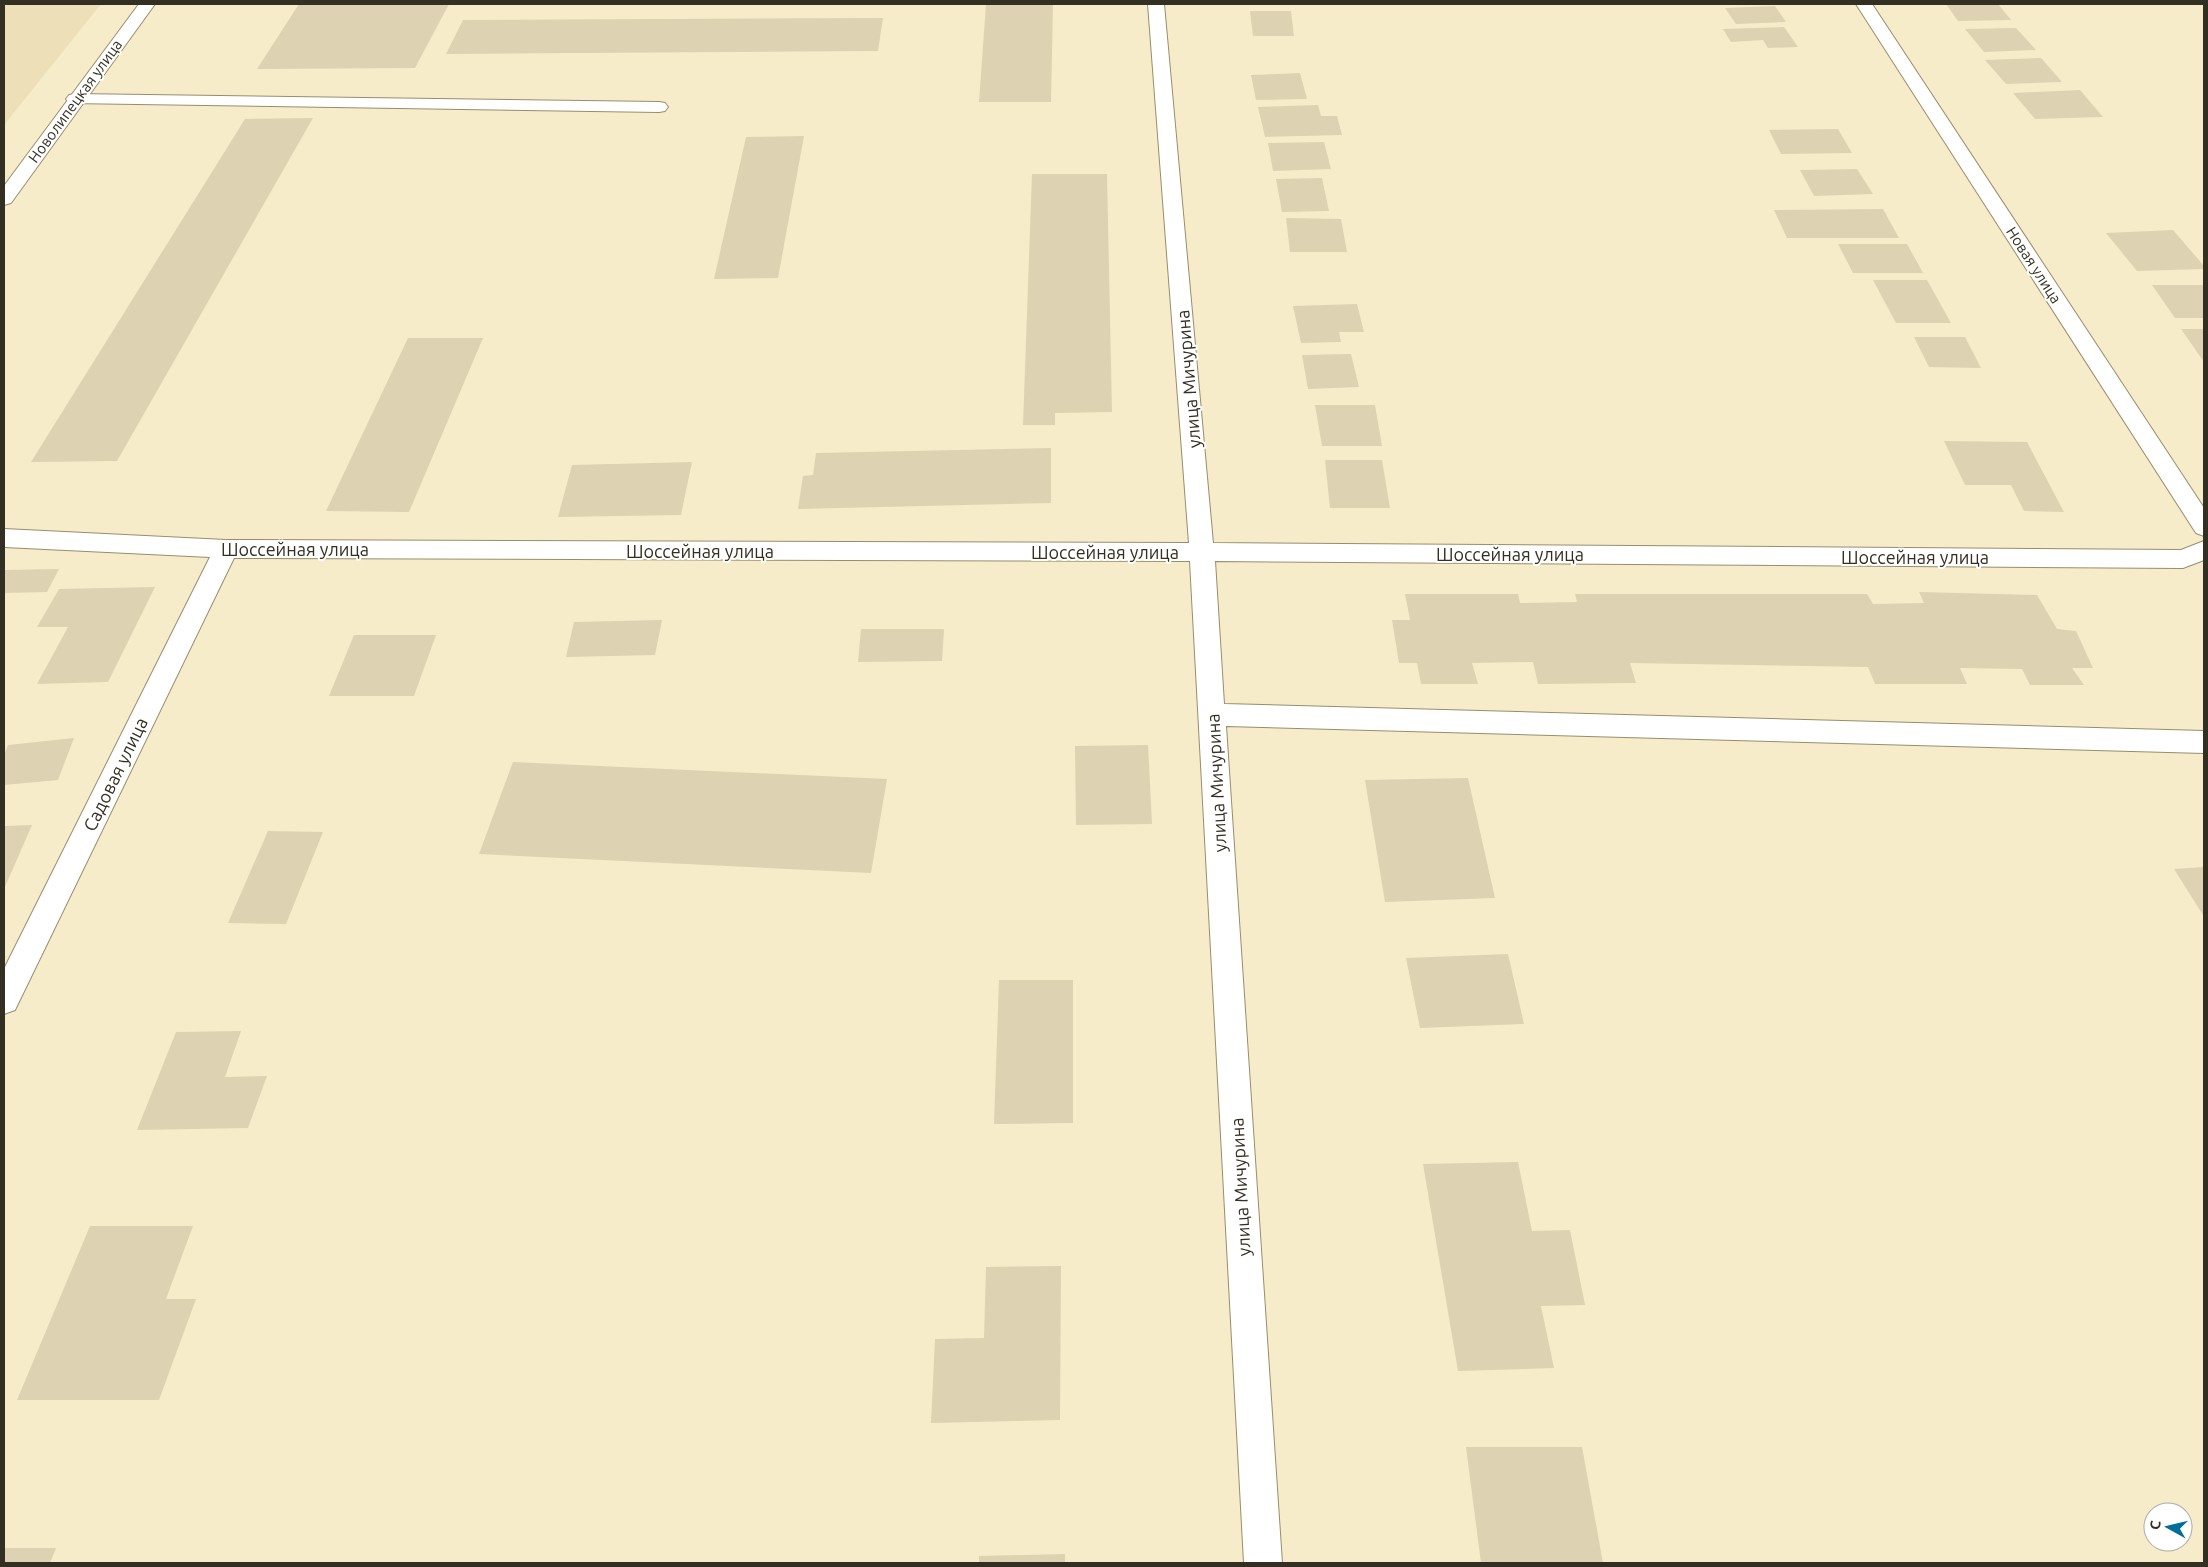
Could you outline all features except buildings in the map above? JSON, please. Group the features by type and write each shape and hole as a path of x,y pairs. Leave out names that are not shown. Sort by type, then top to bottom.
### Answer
{"street":[{"name":"Новолипецкая улица","path":"4,198 75,99 147,4"},
{"name":"улица Мичурина","path":"1156,4 1202,552 1263,1563"},
{"name":"Новая улица","path":"1864,4 2204,527"},
{"path":"75,99 659,107"},
{"name":"Шоссейная улица","path":"4,538 226,549 1202,552 2183,559 2204,550"},
{"name":"Садовая улица","path":"4,1000 226,549"},
{"path":"1212,715 2204,742"}],"shaded area":[{"path":"4,4 101,4 4,125"}]}
